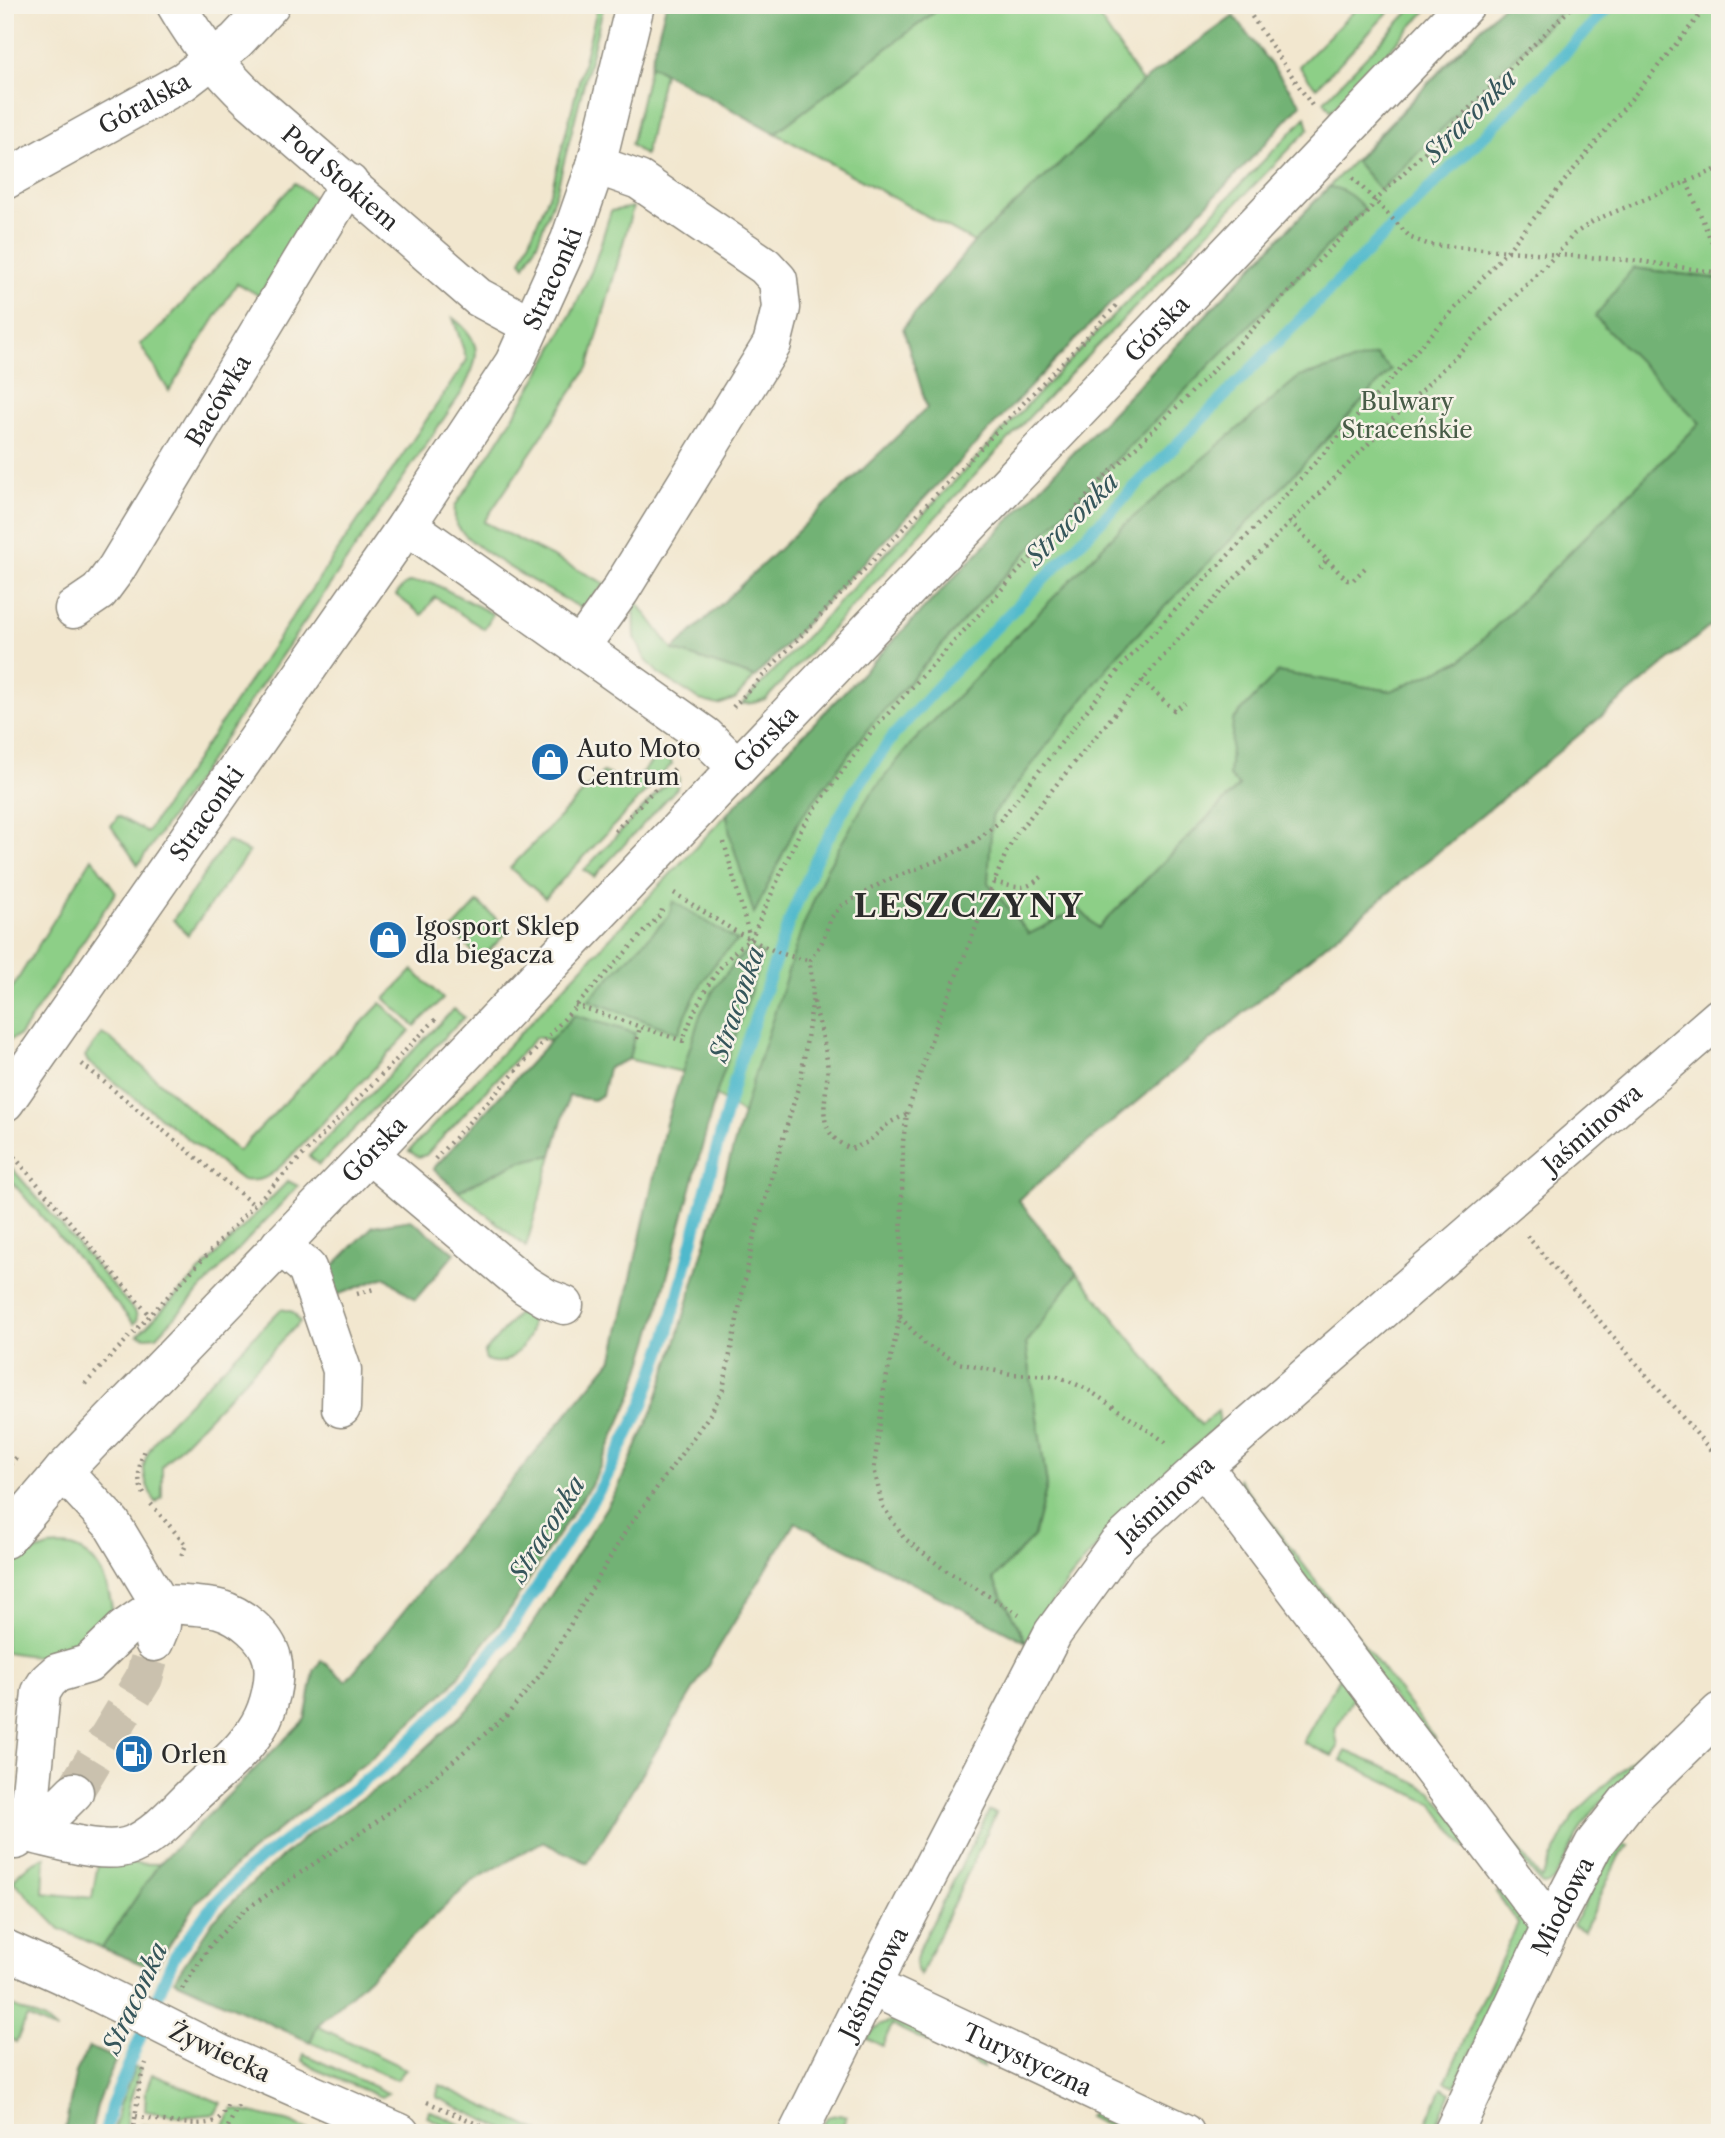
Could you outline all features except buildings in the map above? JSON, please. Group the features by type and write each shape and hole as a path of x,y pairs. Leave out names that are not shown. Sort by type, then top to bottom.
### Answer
{"street":[{"name":"Pod Stokiem","path":"176,5 192,33 236,86 478,297 530,325"},
{"name":"Góralska","path":"5,180 184,81 236,41 270,5"},
{"name":"Straconki","path":"6,1101 407,525 513,363 570,240 596,165 635,5"},
{"name":"Górska","path":"5,1539 63,1471 1465,5"},
{"path":"580,647 620,591 772,344 781,308 778,280 765,266 639,180 596,165"},
{"name":"Bacówka","path":"74,609 99,593 116,569 349,183"},
{"path":"407,525 705,736 737,767"},
{"name":"Jaśminowa","path":"798,2133 1053,1633 1117,1545 1203,1466 1720,1017"},
{"path":"369,1154 525,1285 564,1305"},
{"path":"280,1245 307,1268 342,1370 341,1408"},
{"path":"1203,1466 1551,1927"},
{"path":"63,1471 112,1524 160,1604 161,1625 154,1643"},
{"name":"Górska","path":"5,1519 63,1471"},
{"path":"160,1604 220,1609 242,1619 262,1640 272,1658 272,1680 260,1724 239,1751 152,1833 131,1846 105,1849 16,1840 41,1692 57,1673 88,1664 124,1629 160,1604"},
{"name":"Miodowa","path":"1453,2133 1551,1927 1594,1844 1626,1802 1720,1712"},
{"path":"16,1840 74,1792"},
{"name":"Żywiecka","path":"5,1949 222,2055 400,2133"},
{"name":"Turystyczna","path":"871,1986 1185,2133"}],"path":[{"path":"1244,5 1312,103"},
{"path":"575,1005 683,1041 693,1010 725,961 751,939 802,827 871,732 1103,479 1187,397 1350,229 1365,217 1375,201 1574,5"},
{"path":"907,1114 889,1123 868,1142 851,1149 837,1143 828,1131 824,1110 828,1064 813,998 810,960 822,942 831,918 841,906 885,881 972,844 998,824 1125,662 1273,509 1508,250 1708,5"},
{"path":"1053,1633 945,1570 904,1538 881,1505 874,1468 884,1389 900,1317 903,1141 907,1114 936,1026 1006,853 1017,833 1188,626 1574,234 1595,220 1720,168"},
{"path":"1375,201 1411,238 1430,245 1639,261 1719,273 1717,255 1687,182"},
{"path":"1290,521 1347,580 1353,580 1367,566"},
{"path":"1320,568 1326,561"},
{"path":"1142,680 1174,710 1185,703"},
{"path":"702,804 721,831 751,939"},
{"path":"994,882 1022,889 1044,875"},
{"path":"666,889 751,939 797,958 810,960"},
{"path":"177,1999 212,1943 246,1909 372,1825 426,1784 507,1715 541,1674 629,1526 711,1413 723,1389 753,1240 801,1078 813,998"},
{"path":"637,1039 640,1027"},
{"path":"51,1038 254,1205"},
{"path":"5,1146 150,1315"},
{"path":"1501,1207 1720,1461"},
{"path":"900,1317 925,1344 958,1363 1011,1374 1057,1376 1087,1389 1203,1466"},
{"path":"149,1438 139,1467 141,1491 186,1545 160,1604"},
{"path":"133,2133 140,2081 148,2056"},
{"path":"225,2133 240,2102"},
{"path":"136,2116 182,2124 214,2122 221,2117 226,2106"}],"green space":[{"path":"598,5 604,5 557,189 538,241 525,266 521,261 552,188"},
{"path":"666,5 944,5 775,133 650,65"},
{"path":"944,5 1091,5 1142,82 1101,126 974,242 775,133"},
{"path":"1360,5 1395,5 1316,88 1299,66"},
{"path":"1415,5 1432,5 1331,111 1324,101"},
{"name":"Bulwary Straceńskie","path":"1503,5 1720,5 1720,279 1633,268 1700,423 1462,660 1391,691 1278,672 1229,775 1239,786 1098,928 831,1175 682,1072 536,1037 426,1155 418,1157 409,1151 727,814"},
{"path":"1503,5 1568,5 1380,190 1355,161"},
{"path":"1234,16 1301,104 755,677 673,650 927,408 903,328 974,242 1101,126 1142,82"},
{"path":"650,65 664,73 645,155 631,145"},
{"path":"1306,117 1309,129 1061,383 766,699 742,704 1054,377"},
{"path":"295,183 316,199 260,296 237,283 169,391 140,344 153,335"},
{"path":"1329,187 1349,194 1365,209 1101,475 991,590 871,725 798,822 754,914 730,835 727,814"},
{"path":"633,207 589,366 484,522 606,584 581,608 515,571 467,537 456,522 455,506 511,421 577,303 597,257 611,211"},
{"path":"1633,268 1720,279 1720,618 1018,1200 1077,1273 1026,1344 1047,1485 1034,1536 993,1579 1026,1642 795,1522 588,1863 542,1842 471,1882 317,2026 310,2042 174,1980 213,1921 254,1881 306,1836 397,1775 471,1706 522,1641 617,1490 653,1410 678,1336 754,1076 800,934 826,870 867,799 910,745 1124,525 1299,377 1376,355 1391,370 1272,498 1119,653 992,816 988,883 1029,934 1079,909 1098,928 1239,786 1229,776 1233,720 1278,672 1391,691 1462,660 1700,423 1595,317"},
{"path":"453,318 471,336 476,352 472,370 462,392 138,865 111,826 118,816 147,832 467,360"},
{"path":"410,582 431,582 493,614 484,629 435,597 422,615 396,595"},
{"path":"634,598 673,650 755,677 735,699 718,705 700,700 658,673 645,659 635,637"},
{"path":"662,751 672,764 545,898 510,868 603,772 631,784"},
{"path":"676,773 679,779 677,788 594,877 584,870"},
{"path":"227,841 249,852 188,935 173,920"},
{"path":"92,858 116,892 20,1035 6,1042 5,1000"},
{"path":"673,901 738,941 710,971 695,995 678,1033 588,1000 669,916"},
{"path":"478,902 509,930 481,959 451,931"},
{"path":"749,950 763,954 716,1095 655,1322 633,1393 594,1480 502,1621 450,1687 376,1755 240,1861 198,1901 154,1969 102,1948 159,1864 305,1719 314,1671 321,1660 346,1681 613,1358 666,1123 701,1013 716,986"},
{"path":"413,970 443,999 415,1026 385,999"},
{"path":"381,1003 410,1031 288,1159 263,1179 242,1180 88,1062 85,1056 102,1034 112,1040 238,1151"},
{"path":"454,1009 464,1017 319,1165 309,1156"},
{"path":"574,1015 635,1033 629,1059 608,1068 602,1096 593,1100 569,1096 552,1155 518,1162 458,1191 433,1169"},
{"path":"552,1155 526,1247 458,1191 518,1162"},
{"path":"5,1160 136,1313 137,1320 134,1324 5,1174"},
{"path":"288,1181 298,1186 157,1336 138,1335"},
{"path":"411,1220 455,1253 415,1300 385,1277 337,1295 330,1269 373,1226"},
{"path":"1077,1273 1201,1425 1218,1411 1220,1423 1155,1485 1093,1550 1056,1597 1026,1642 993,1579 1034,1536 1047,1485 1026,1344"},
{"path":"281,1309 293,1312 300,1322 162,1466 162,1497 156,1503 145,1481 144,1472 144,1463 152,1446 166,1426"},
{"path":"523,1310 528,1312 531,1320 524,1344 508,1360 486,1360 484,1353"},
{"path":"1238,1478 1436,1740 1414,1727 1239,1485"},
{"path":"48,1547 71,1547 90,1557 106,1584 113,1616 71,1656 33,1656 5,1652 5,1571 26,1555"},
{"path":"1340,1677 1354,1689 1352,1700 1335,1730 1338,1747 1332,1756 1303,1742"},
{"path":"1653,1740 1655,1751 1600,1803 1582,1826 1554,1880 1548,1885 1542,1885 1458,1783 1455,1766 1541,1879 1574,1814"},
{"path":"1346,1751 1402,1775 1431,1791 1472,1842 1465,1848 1433,1804 1341,1760"},
{"path":"989,1811 996,1813 920,1975 916,1958 920,1947"},
{"path":"1617,1843 1629,1846 1619,1856 1584,1931 1573,1925"},
{"path":"45,1857 43,1893 92,1898 98,1863 159,1864 102,1948 60,1929 13,1881 27,1866"},
{"path":"1509,1891 1530,1926 1455,2086 1445,2082 1518,1923 1496,1892"},
{"path":"5,2003 45,2020 57,2031 27,2017 16,2042 5,2036"},
{"path":"894,2021 905,2022 983,2057 984,2068 892,2025 882,2046 866,2038 878,2027"},
{"path":"317,2026 406,2069 397,2080 310,2042"},
{"path":"89,2047 116,2059 97,2106 91,2133 64,2133 76,2072"},
{"path":"304,2054 388,2093 381,2097 317,2070 302,2060"},
{"path":"135,2067 140,2069 128,2107 125,2133 113,2133 120,2105"},
{"path":"152,2074 221,2103 215,2114 181,2117 145,2111 146,2090"},
{"path":"440,2085 541,2133 512,2133 436,2097"},
{"path":"1442,2088 1451,2093 1432,2133 1422,2133"},
{"path":"233,2109 290,2122 315,2133 141,2133 142,2125 182,2129 223,2127"},
{"path":"429,2110 478,2133 461,2133 427,2117"},
{"path":"1094,2110 1143,2133 1122,2133 1088,2117"},
{"path":"840,2114 847,2116 839,2133 819,2133 827,2117"}],"waterway":[{"name":"Straconka","path":"105,2133 111,2107 174,1957 208,1911 249,1868 388,1763 458,1694 510,1629 603,1484 643,1404 668,1333 739,1064 792,914 817,857 853,793 894,735 947,677 1611,5"}],"tunnel":[{"path":"74,1792 144,1678 154,1642"}],"place":[{"name":"Auto Moto Centrum","path":"550,762"},
{"name":"Igosport Sklep dla biegacza","path":"388,940"},
{"name":"Orlen","path":"134,1754"}],"district":[{"name":"LESZCZYNY","path":"969,905"}]}
